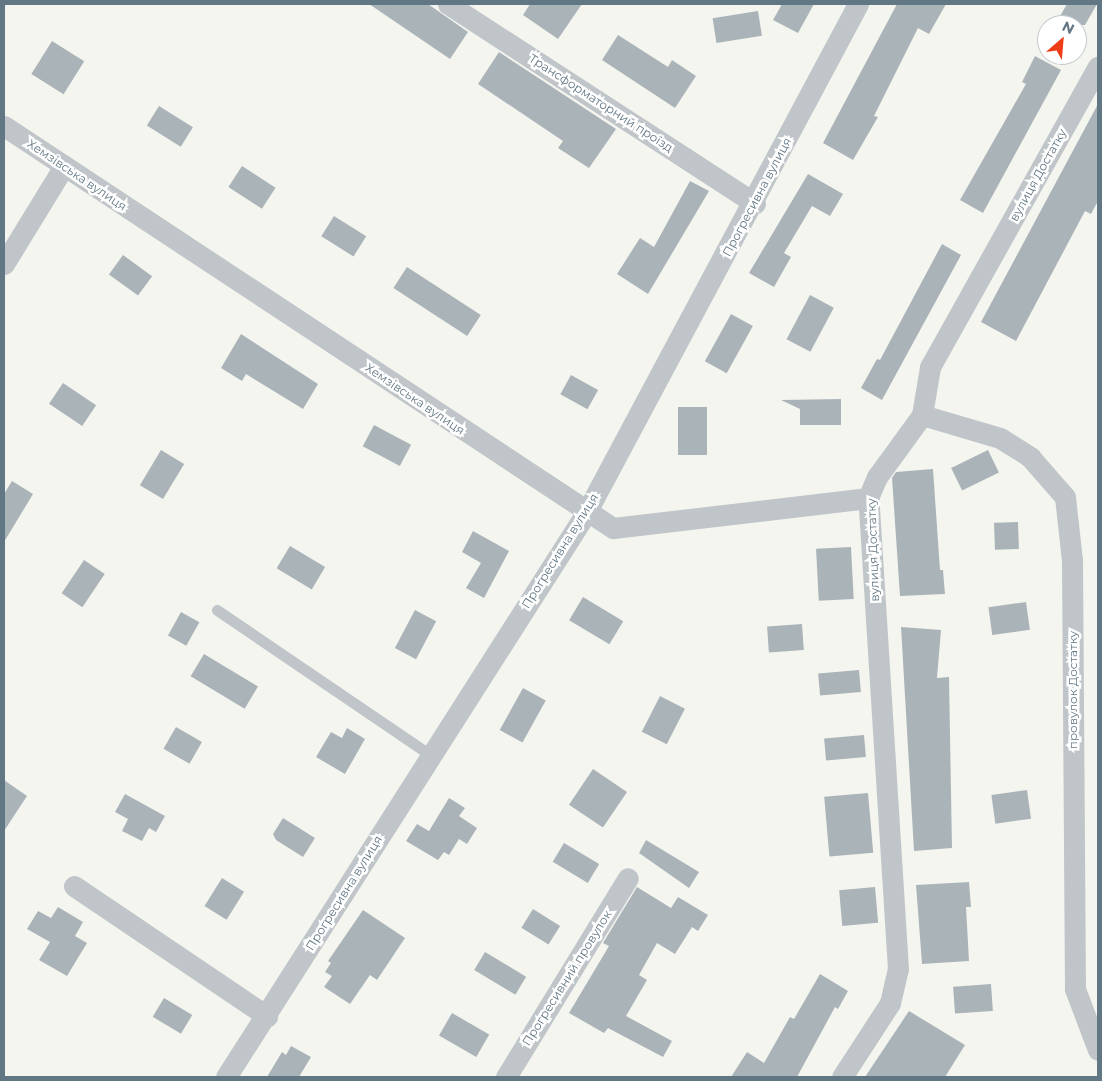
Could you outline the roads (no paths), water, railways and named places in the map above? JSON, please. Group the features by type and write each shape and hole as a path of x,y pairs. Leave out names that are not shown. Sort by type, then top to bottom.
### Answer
{"street":[{"name":"Трансформаторний проїзд","path":"448,4 754,203"},
{"name":"Прогресивна вулиця","path":"226,1077 267,1016 430,755 586,513 754,203 858,4"},
{"name":"вулиця Достатку","path":"842,1077 890,1003 898,969 868,498 877,476 922,415 930,367 1098,67"},
{"name":"Хемзівська вулиця","path":"4,126 586,513 613,528 868,498"},
{"path":"4,264 64,166"},
{"name":"провулок Достатку","path":"922,415 1000,438 1030,457 1065,497 1072,560 1075,989 1098,1050"},
{"name":"Прогресивний провулок","path":"506,1077 628,878"},
{"path":"74,886 267,1016"}],"lane":[{"path":"217,610 430,755"}]}
